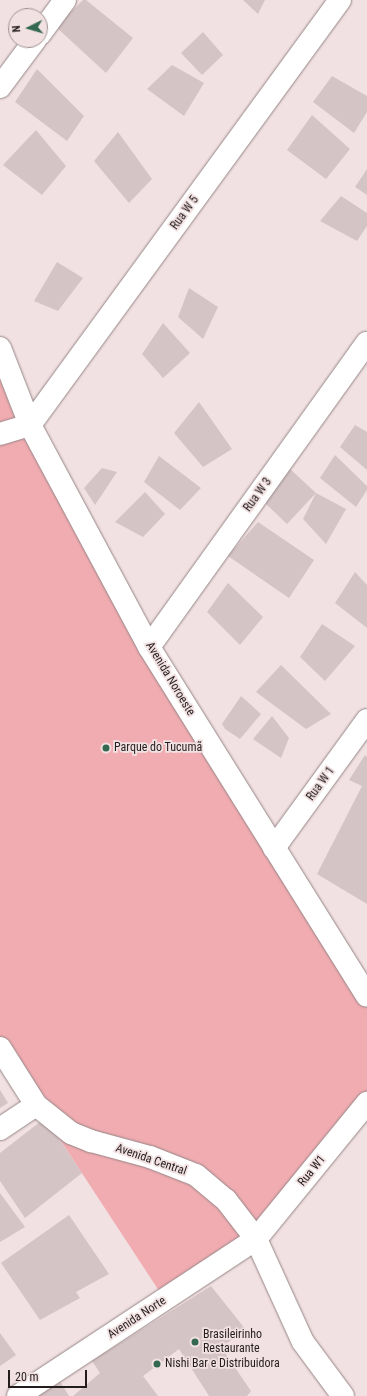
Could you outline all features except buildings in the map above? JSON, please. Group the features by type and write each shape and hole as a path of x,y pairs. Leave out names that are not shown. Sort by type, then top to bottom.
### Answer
{"street":[{"path":"48,23 65,0"},
{"name":"Rua W 5","path":"30,425 340,0"},
{"path":"0,87 29,48"},
{"name":"Rua W 3","path":"149,647 367,343"},
{"name":"Avenida Noroeste","path":"0,348 30,425 149,647 367,996"},
{"path":"0,434 30,425"},
{"name":"Rua W 1","path":"274,848 367,720"},
{"name":"Avenida Central","path":"0,1048 36,1105 71,1133 91,1141 150,1157 196,1175 226,1200 256,1239 303,1342 343,1396"},
{"name":"Rua W1","path":"256,1239 367,1103"},
{"path":"0,1129 36,1105"},
{"name":"Avenida Norte","path":"18,1396 256,1239"}],"shaded area":[{"name":"Parque do Tucumã","path":"0,348 30,425 367,996 367,1103 256,1239 165,1300 0,1048"}],"place":[{"name":"Parque do Tucumã","path":"106,748"},
{"name":"Brasileirinho Restaurante","path":"195,1342"},
{"name":"Nishi Bar e Distribuidora","path":"157,1364"}]}
